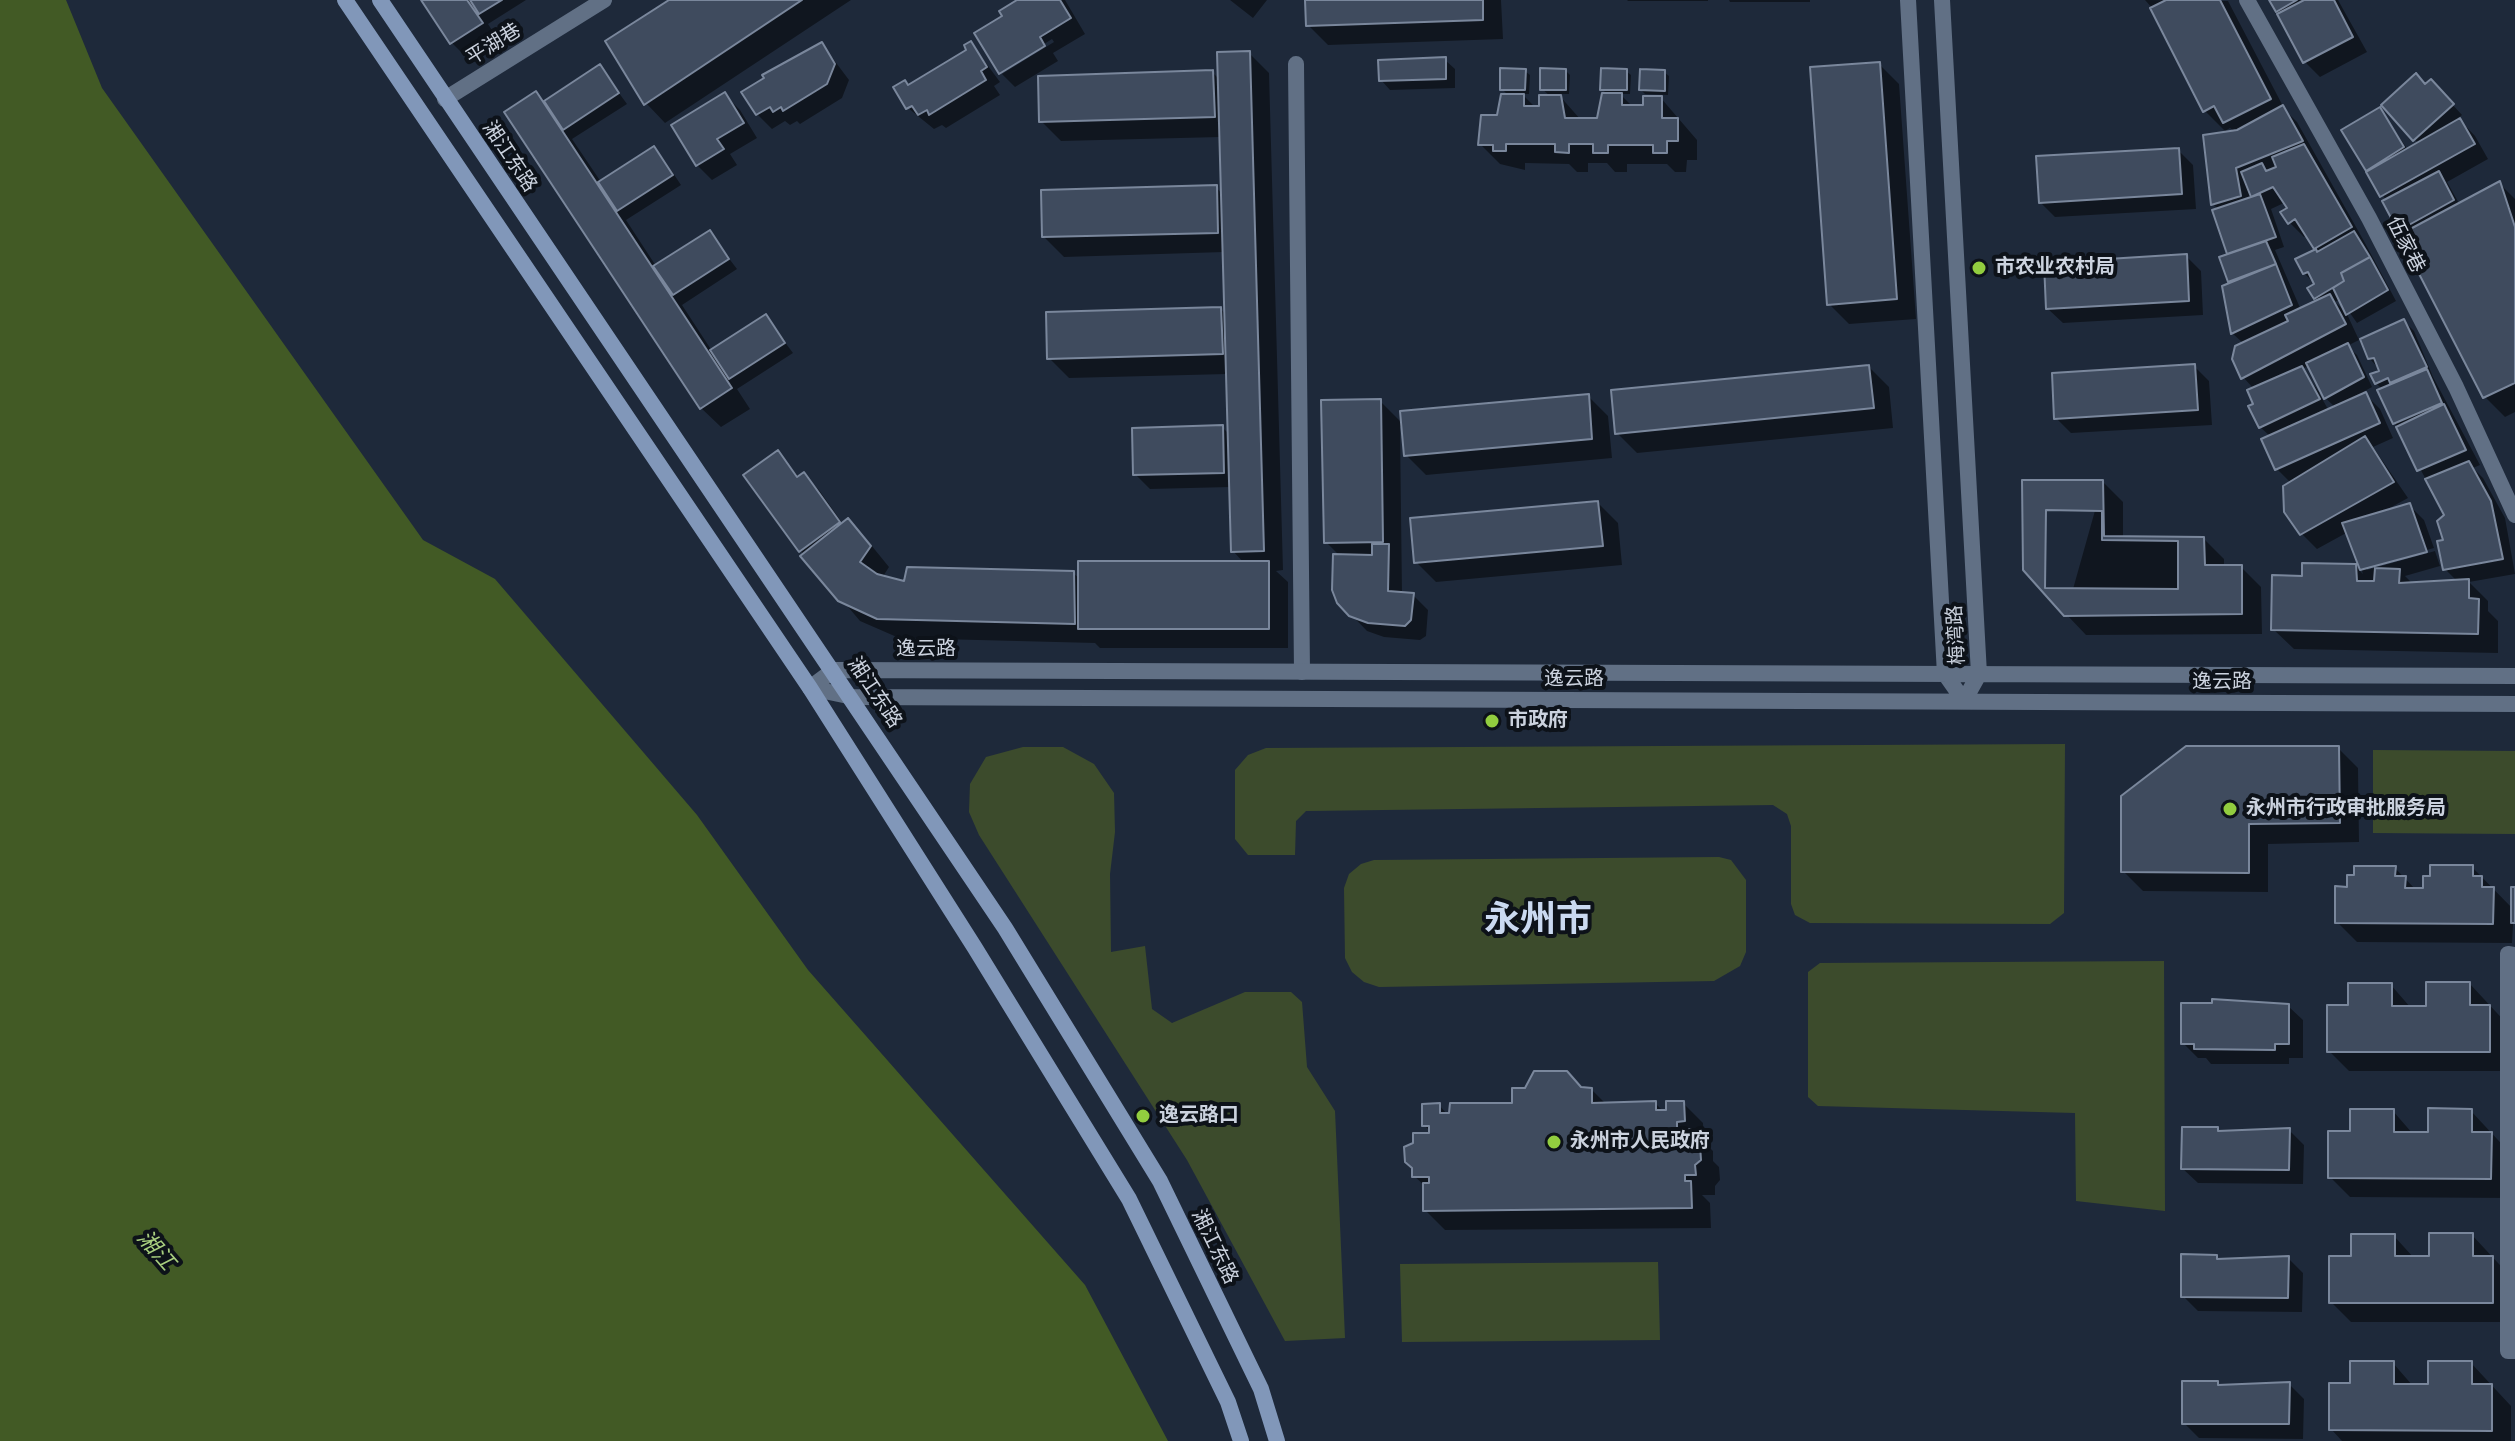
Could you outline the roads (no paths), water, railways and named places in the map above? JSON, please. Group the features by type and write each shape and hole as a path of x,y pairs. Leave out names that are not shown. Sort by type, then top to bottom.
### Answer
{"main road":[{"path":"345,0 810,688 1129,1199 1228,1402 1241,1441"},
{"name":"湘江东路","path":"380,0 853,697 1005,928 1160,1181 1261,1389 1277,1441"}],"street":[{"name":"平湖巷","path":"445,99 604,0"},
{"name":"梅湾路","path":"1908,0 1945,674 1964,701 1979,674 1942,0"},
{"name":"伍家巷","path":"2247,0 2405,288 2456,387 2515,515"},
{"path":"1296,64 1302,672"},
{"path":"810,688 834,670"},
{"name":"逸云路","path":"834,670 2515,676"},
{"name":"逸云路","path":"810,688 853,697 2515,704"},
{"path":"2515,955 2508,954 2508,1351 2515,1351"}],"water":[{"name":"湘江","path":"0,0 66,0 102,88 423,540 495,579 697,815 808,970 1085,1285 1168,1441 0,1441"}],"place":[{"name":"市农业农村局","path":"1979,268"},
{"name":"市政府","path":"1492,721"},
{"name":"永州市行政审批服务局","path":"2230,809"},
{"name":"逸云路口","path":"1143,1116"},
{"name":"永州市人民政府","path":"1554,1142"}],"district":[{"name":"永州市","path":"1538,922"}]}
